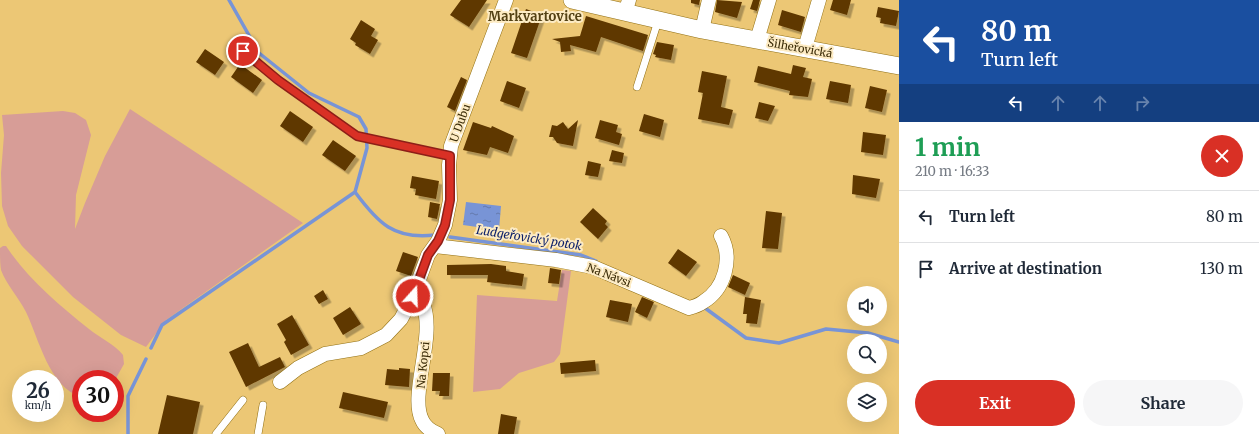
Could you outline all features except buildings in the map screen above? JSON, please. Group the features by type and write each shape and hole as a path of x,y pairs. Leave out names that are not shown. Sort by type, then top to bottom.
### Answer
{"street":[{"name":"U Dubu","path":"280,382 298,368 325,354 361,348 386,335 401,319 415,291 428,255 435,246 445,225 450,200 450,156 454,139 506,0"},
{"name":"Šilheřovická","path":"572,0 627,6 658,21 899,66"},
{"path":"702,30 709,0"},
{"path":"757,40 769,0"},
{"path":"805,48 819,0"},
{"name":"Na Návsi","path":"435,246 556,260 593,267 689,308 704,302 715,292 721,282 726,269 728,256 721,236"},
{"name":"Na Kopci","path":"415,291 423,304 426,318 426,346 418,403 422,420 430,430 438,434"}],"lane":[{"path":"637,87 658,21"},
{"path":"243,51 278,80 357,136 450,156"},
{"path":"216,434 243,400"},
{"path":"258,434 263,405"}],"shaded area":[{"path":"130,109 303,223 166,320 146,347 121,335 73,297 22,246 8,226 2,206 1,173 4,135 2,115 63,111 75,113 86,120 91,135 76,195 75,229 105,156"},
{"path":"6,246 14,258 55,301 123,355 124,364 121,370 72,370 72,393 64,386 64,370 51,370 46,361 26,312 1,270 0,248"},
{"path":"562,270 571,271 560,354 554,362 519,373 500,389 473,392 477,295 557,301"}],"water":[{"path":"466,202 501,206 499,230 463,225"}],"waterway":[{"name":"Ludgeřovický potok","path":"229,0 259,53 309,93 359,117 366,129 367,148 355,192 363,203 380,221 398,232 408,235 435,235"},
{"path":"151,348 162,325 355,192"},
{"name":"Ludgeřovický potok","path":"450,237 581,255 596,261"},
{"name":"Ludgeřovický potok","path":"705,308 746,338 779,343 826,329 868,333 899,342"},
{"path":"128,434 128,396 146,359"}],"district":[{"name":"Markvartovice","path":"535,16"}],"route":[{"path":"243,51 278,80 357,136 450,156 450,200 445,225 438,241 428,255 413,296"}]}
